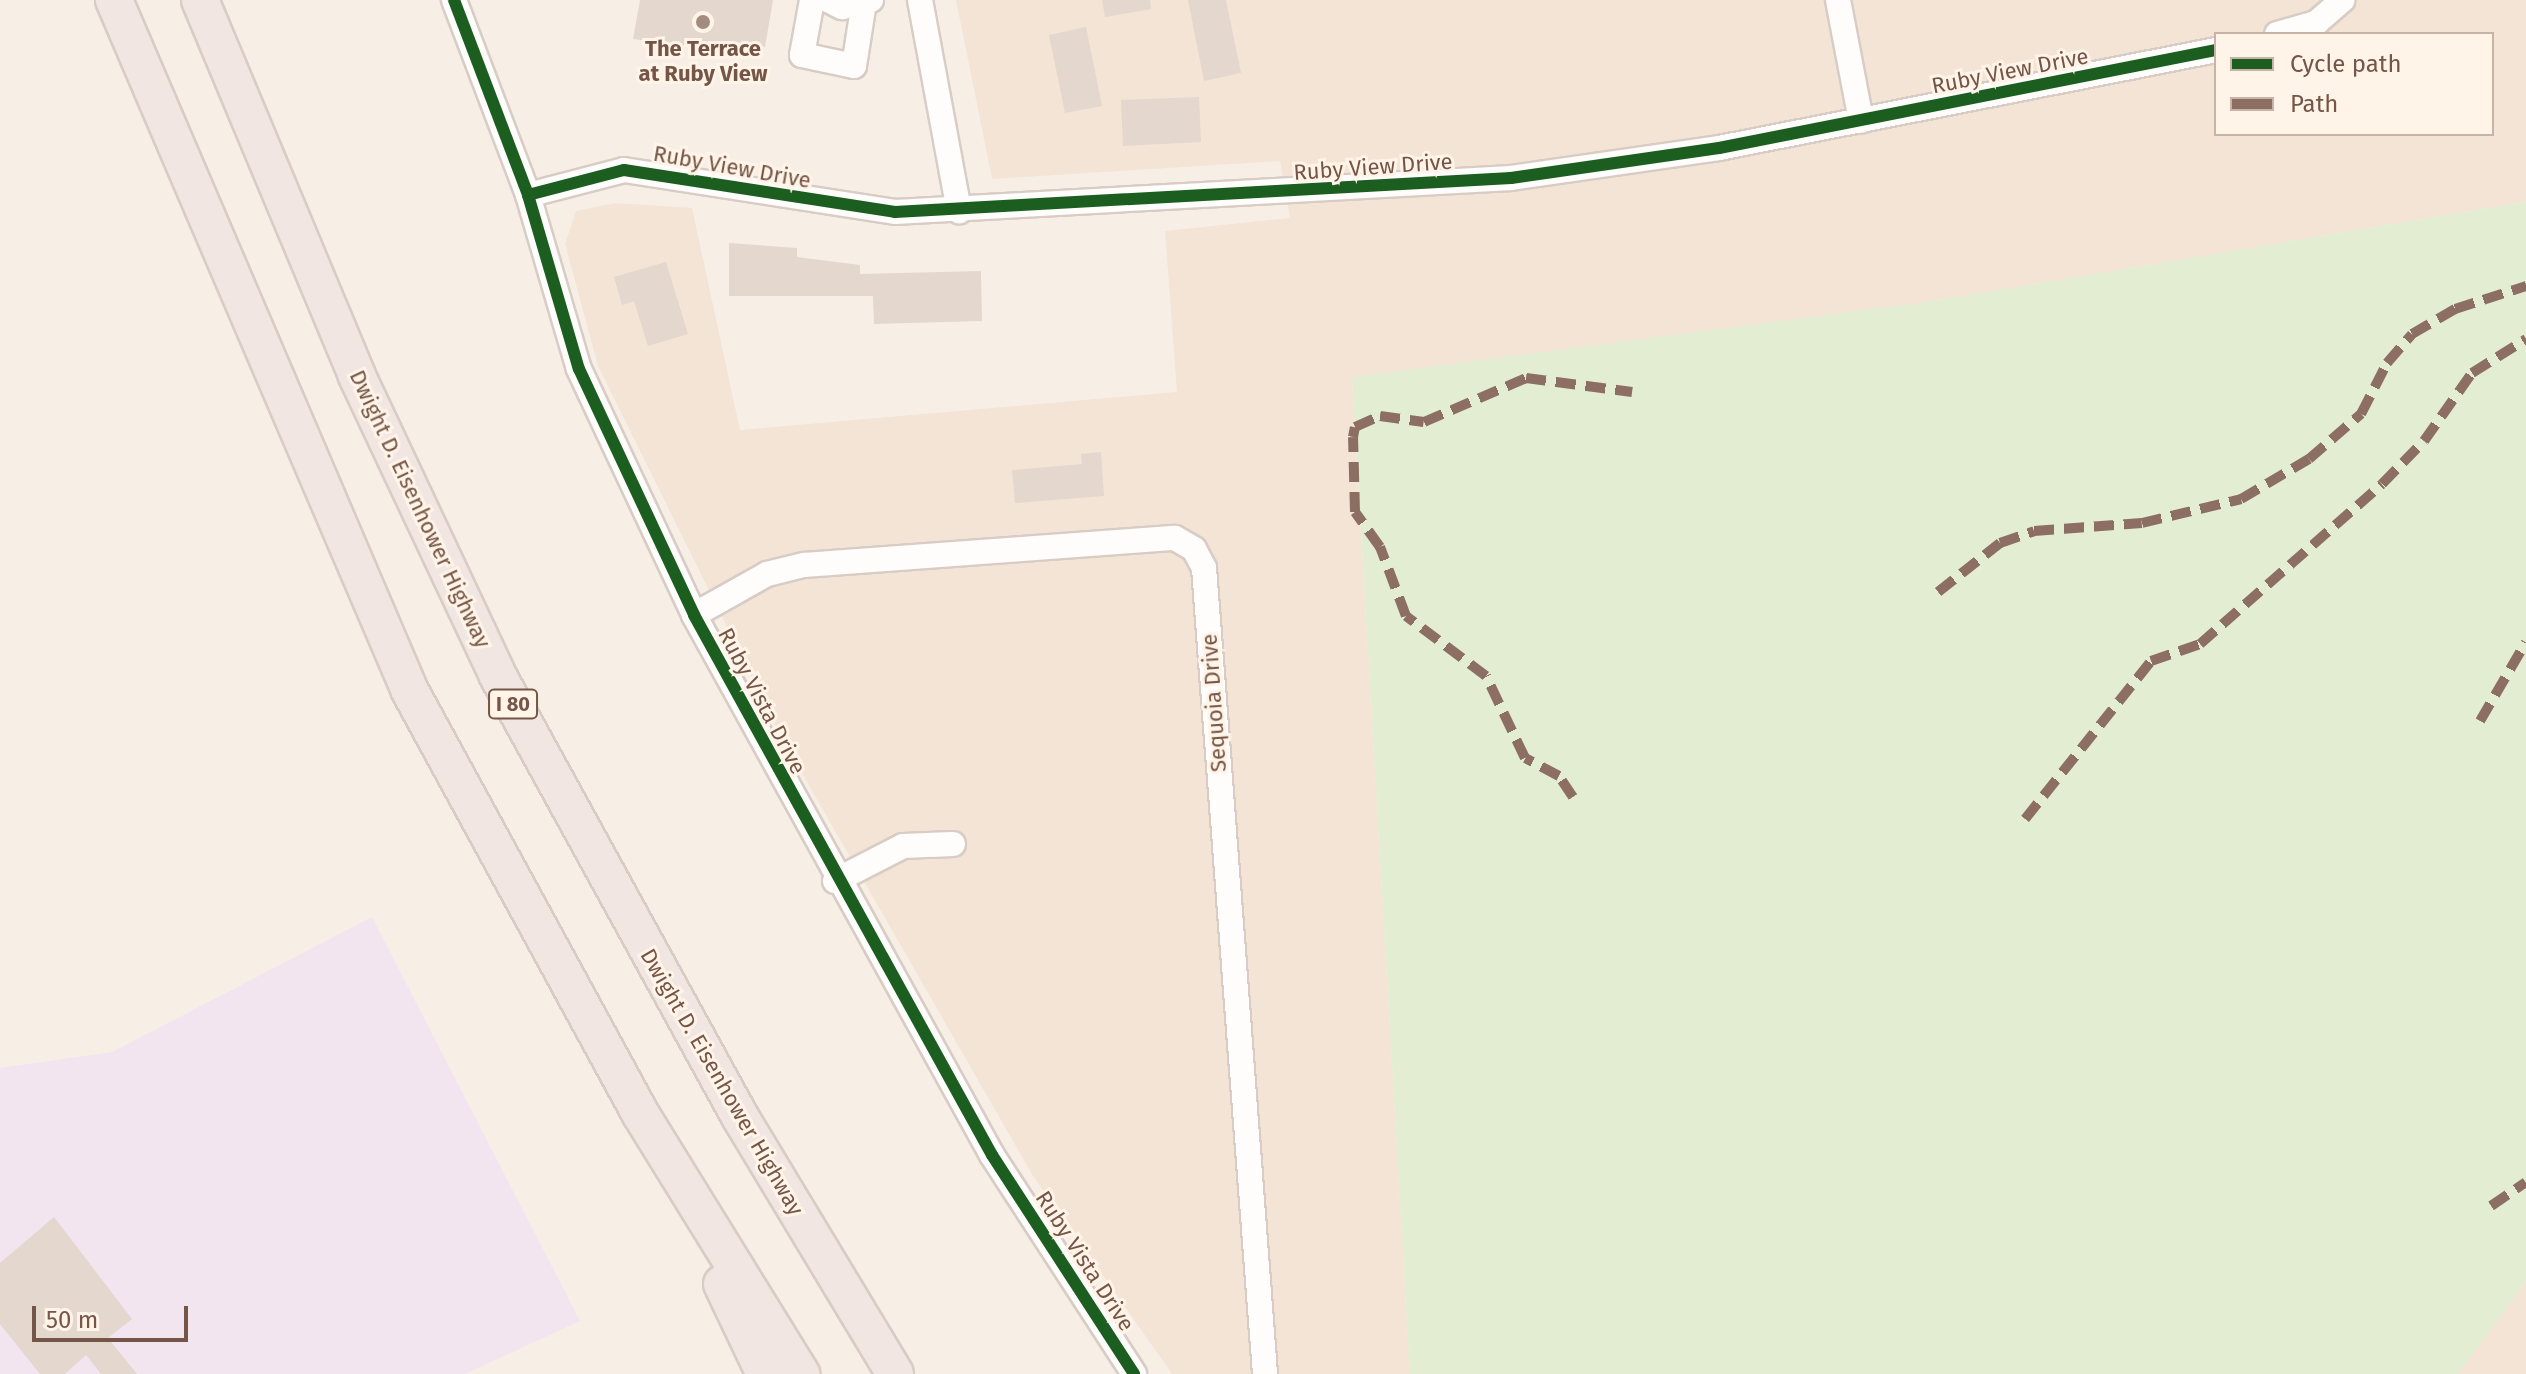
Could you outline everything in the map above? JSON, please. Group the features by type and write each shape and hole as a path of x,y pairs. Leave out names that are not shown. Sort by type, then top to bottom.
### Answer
{"highway":[{"path":"114,0 410,691 640,1113 765,1374"},
{"name":"Dwight D. Eisenhower Highway","path":"200,0 357,376 498,676 716,1075 895,1374"},
{"path":"640,1113 801,1374"}],"street":[{"name":"Ruby Vista Drive","path":"454,0 528,195 579,369 694,615 835,881 992,1155 1134,1374"},
{"path":"812,0 802,55 854,66 868,1 842,7 828,0"},
{"path":"920,0 959,211"},
{"path":"1838,0 1861,121"},
{"path":"2284,32 2316,23 2342,0"},
{"name":"Ruby View Drive","path":"528,195 624,170 865,210 959,211 1511,178 1861,121 2214,50"},
{"name":"Sequoia Drive","path":"694,615 767,574 804,565 1175,538 1194,549 1204,568 1265,1374"},
{"path":"835,881 903,846 953,844"}],"shaded area":[{"path":"956,0 2526,0 2526,202 1933,301 1352,378 1410,1374 1172,1374 1033,1176 784,742 598,366 565,244 576,211 616,203 692,208 740,430 1177,392 1165,231 1290,218 1280,161 992,179"},
{"path":"372,917 580,1321 465,1374 0,1374 0,1068 112,1052"},
{"path":"2526,1281 2526,1374 2458,1374"}],"green space":[{"path":"2526,202 2526,1281 2458,1374 1410,1374 1352,377 1933,301"}],"building":[{"name":"The Terrace at Ruby View","path":"640,0 773,0 765,47 738,43 736,52 633,39"},
{"path":"1102,0 1150,0 1151,9 1105,17"},
{"path":"1188,0 1226,0 1241,73 1204,81"},
{"path":"1086,27 1102,106 1065,113 1049,35"},
{"path":"1199,97 1201,142 1123,146 1121,100"},
{"path":"729,243 797,248 797,257 860,265 860,274 981,271 982,321 874,324 873,296 729,296"},
{"path":"666,262 688,334 648,346 634,301 622,305 614,277"},
{"path":"1101,452 1104,496 1015,503 1012,470 1082,464 1081,454"},
{"path":"54,1217 132,1319 108,1338 137,1374 101,1374 86,1355 65,1374 40,1374 0,1324 0,1263"}],"marked path":[{"path":"1938,592 2000,543 2034,531 2142,523 2241,499 2309,459 2361,414 2387,363 2412,334 2455,309 2526,286"},
{"path":"2025,819 2151,661 2200,644 2382,484 2424,441 2472,373 2526,339"},
{"path":"1573,797 1559,776 1525,758 1486,676 1406,616 1380,547 1355,512 1353,437 1355,427 1380,416 1424,422 1526,378 1632,392"},
{"path":"2480,721 2526,642"},
{"path":"2491,1206 2526,1182"}],"cycle path":[{"path":"454,0 528,195 579,369 694,615 992,1155 1134,1374"},
{"path":"528,195 624,170 895,212 1511,178 1719,148 2214,50"}],"place":[{"name":"The Terrace at Ruby View","path":"703,22"}]}
